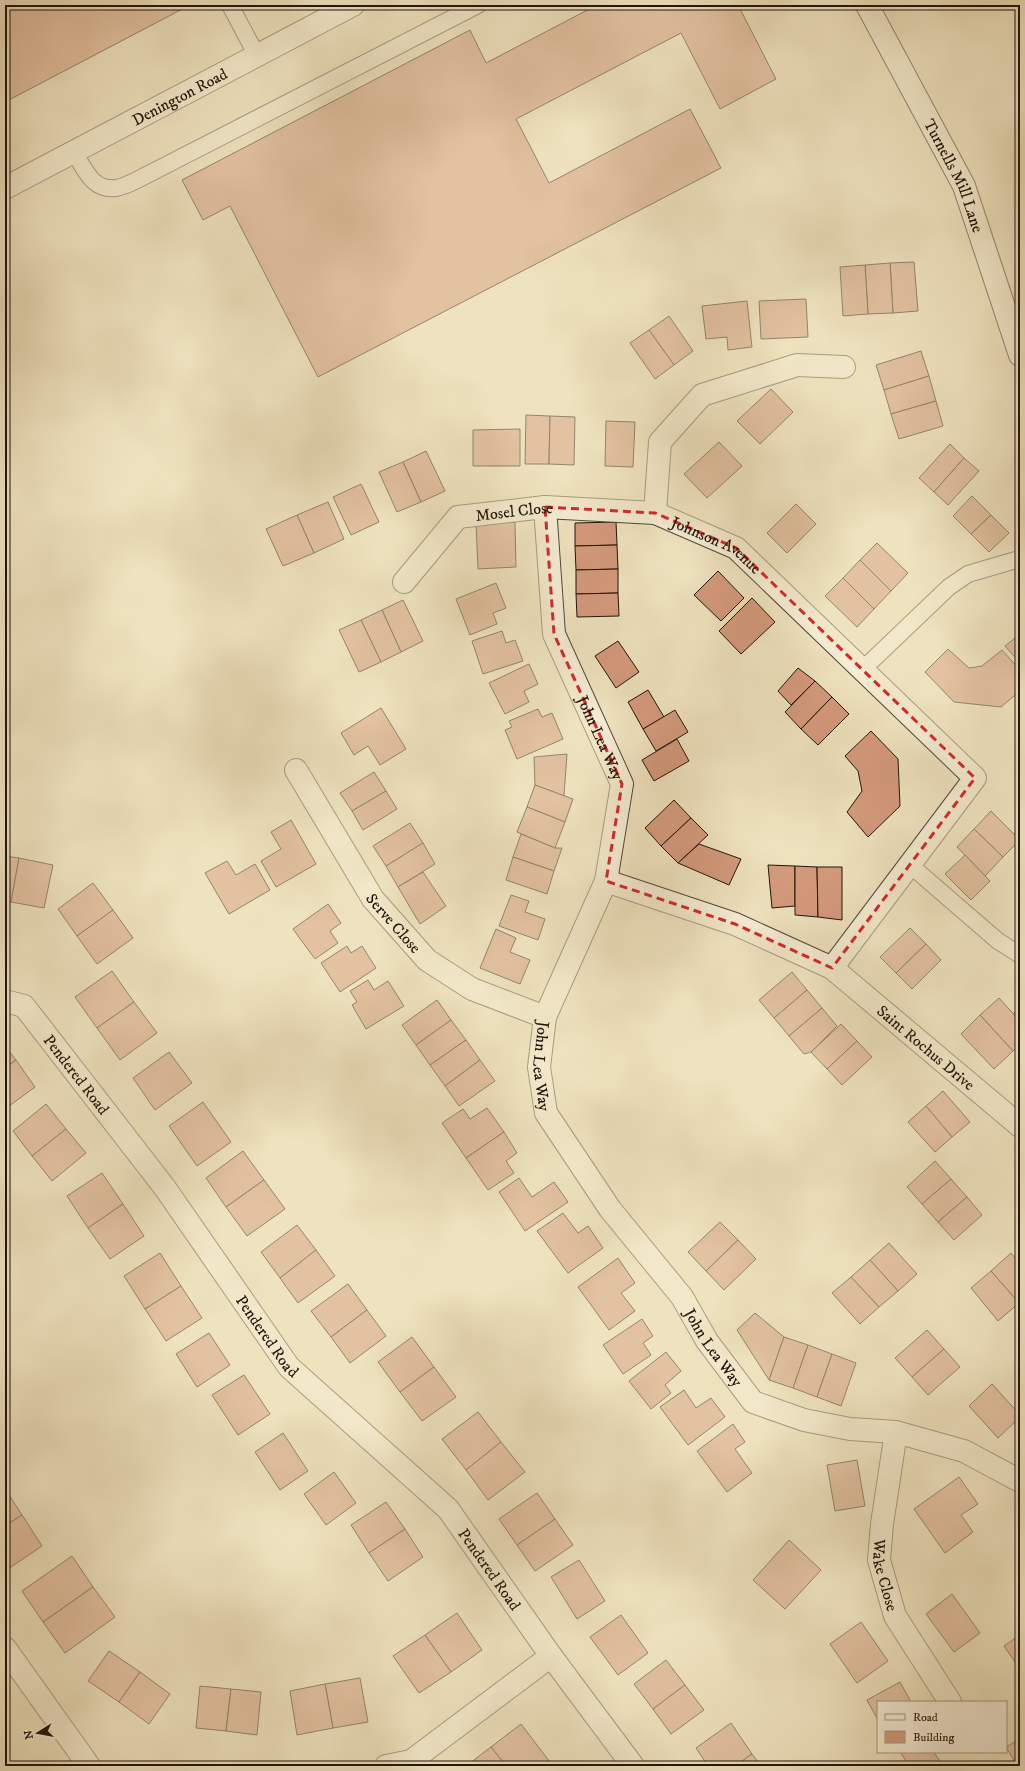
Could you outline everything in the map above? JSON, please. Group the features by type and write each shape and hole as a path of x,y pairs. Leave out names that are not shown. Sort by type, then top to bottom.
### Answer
{"street":[{"name":"Denington Road","path":"5,188 353,5"},
{"name":"Turnells Mill Lane","path":"866,5 964,186 1020,355"},
{"name":"Johnson Avenue","path":"844,367 797,365 702,395 660,442 655,513 736,548 975,778 910,865"},
{"name":"Mosel Close","path":"404,582 458,517 545,507 655,513"},
{"name":"John Lea Way","path":"545,507 554,634 622,784 606,881 545,1017 539,1067 546,1113 610,1209 682,1297 707,1341 753,1402 804,1420 850,1429 896,1432 964,1451 1020,1481"},
{"name":"Serve Close","path":"296,770 373,899 427,960 472,989 545,1017"},
{"path":"832,968 910,865"},
{"name":"Saint Rochus Drive","path":"606,881 735,924 832,968 1020,1126"},
{"name":"Pendered Road","path":"5,1001 24,1006 165,1188 289,1366 448,1509 551,1656 633,1766"},
{"name":"Wake Close","path":"896,1432 882,1524 879,1560 895,1616 949,1701"},
{"path":"5,1648 91,1766"},
{"path":"386,1766 411,1761 551,1656"}],"lane":[{"path":"230,5 257,56"},
{"path":"74,152 96,185 117,188 137,180 478,5"},
{"path":"862,670 949,587 968,574 1016,560"},
{"path":"910,865 998,941 1020,956"}],"highlighted area":[{"path":"545,507 655,513 736,548 975,778 832,968 735,924 606,881 622,784 554,634"}],"building":[{"path":"5,5 190,5 5,102"},
{"path":"597,5 738,5 776,79 720,109 681,33 516,119 549,183 690,109 721,168 318,377 230,206 203,220 182,180 470,30 486,63"},
{"path":"914,262 918,311 893,313 890,263"},
{"path":"890,263 893,313 868,314 865,265"},
{"path":"865,265 868,314 843,316 840,267"},
{"path":"806,299 808,337 761,339 759,301"},
{"path":"747,301 752,347 728,350 727,337 706,339 702,306"},
{"path":"669,316 693,351 674,365 649,330"},
{"path":"649,330 674,365 655,379 630,343"},
{"path":"921,351 929,376 884,390 876,365"},
{"path":"929,376 936,401 891,414 884,390"},
{"path":"771,389 793,412 760,444 737,421"},
{"path":"936,401 943,426 899,439 891,414"},
{"path":"526,415 550,416 549,464 525,464"},
{"path":"550,416 575,417 574,465 549,464"},
{"path":"606,421 635,422 633,467 605,466"},
{"path":"520,429 520,466 473,466 473,430"},
{"path":"719,442 742,466 707,498 684,474"},
{"path":"950,444 964,458 934,492 919,478"},
{"path":"426,451 445,491 421,502 403,462"},
{"path":"964,458 979,471 948,505 934,492"},
{"path":"403,462 421,502 397,512 379,472"},
{"path":"361,484 379,522 351,535 333,497"},
{"path":"972,496 991,515 971,534 953,516"},
{"path":"328,502 344,539 314,553 297,515"},
{"path":"796,504 816,524 787,553 767,533"},
{"path":"297,515 314,553 283,566 266,529"},
{"path":"991,515 1009,533 989,552 971,534"},
{"path":"515,522 516,567 478,569 476,524"},
{"path":"616,522 617,545 575,546 575,523"},
{"path":"877,543 908,573 891,591 860,560"},
{"path":"617,545 618,569 576,570 575,546"},
{"path":"860,560 891,591 874,609 843,578"},
{"path":"618,569 618,593 576,594 576,570"},
{"path":"718,571 744,598 721,621 694,595"},
{"path":"843,578 874,609 857,627 825,596"},
{"path":"496,583 506,608 493,613 497,624 470,635 456,599"},
{"path":"618,593 619,616 577,617 576,594"},
{"path":"752,598 775,622 741,654 719,631"},
{"path":"403,600 423,641 401,652 382,610"},
{"path":"382,610 401,652 381,662 361,620"},
{"path":"361,620 381,662 359,672 339,630"},
{"path":"502,631 506,643 515,640 523,661 483,674 472,641"},
{"path":"1020,634 1020,663 1005,646"},
{"path":"618,641 639,672 616,688 595,656"},
{"path":"948,649 969,668 982,666 1002,650 1020,670 1020,691 1001,707 954,702 925,672"},
{"path":"529,664 538,684 524,691 529,702 505,714 489,683"},
{"path":"798,668 815,681 791,705 778,691"},
{"path":"815,681 832,697 801,729 785,712"},
{"path":"648,690 664,717 643,729 628,702"},
{"path":"832,697 849,714 818,745 801,729"},
{"path":"381,708 406,749 380,765 368,746 354,755 341,733"},
{"path":"538,709 542,717 552,713 563,739 517,759 505,730 512,727 509,721"},
{"path":"675,710 688,732 656,751 643,729"},
{"path":"871,731 898,759 900,806 868,837 847,812 862,791 858,771 845,756"},
{"path":"677,739 689,761 654,781 642,760"},
{"path":"567,754 564,796 535,785 534,757"},
{"path":"374,772 386,791 352,811 340,793"},
{"path":"535,785 573,799 565,822 527,807"},
{"path":"386,791 397,809 363,830 352,811"},
{"path":"674,800 691,818 661,846 645,828"},
{"path":"527,807 565,822 555,848 517,832"},
{"path":"991,811 1020,840 1003,857 974,829"},
{"path":"691,818 708,835 678,863 661,846"},
{"path":"291,820 316,864 276,887 261,861 281,849 271,832"},
{"path":"410,823 423,843 386,866 373,846"},
{"path":"974,829 1003,857 985,876 957,847"},
{"path":"521,834 555,848 562,848 554,871 513,857"},
{"path":"423,843 435,864 398,887 386,866"},
{"path":"699,844 741,859 729,885 678,863"},
{"path":"965,855 990,881 971,900 945,874"},
{"path":"5,856 19,858 11,902 5,901"},
{"path":"513,857 554,871 547,894 506,880"},
{"path":"19,858 53,865 44,908 11,902"},
{"path":"227,861 236,875 255,864 270,890 229,914 205,873"},
{"path":"768,865 795,866 795,906 772,908"},
{"path":"795,866 817,867 818,917 795,915"},
{"path":"817,867 842,867 842,920 818,917"},
{"path":"423,872 446,906 420,924 398,887"},
{"path":"93,883 113,910 77,936 58,909"},
{"path":"511,895 529,901 525,912 545,919 538,940 499,926"},
{"path":"328,904 341,923 330,931 338,943 315,959 293,929"},
{"path":"113,910 133,938 97,964 77,936"},
{"path":"910,928 926,944 896,973 880,957"},
{"path":"496,929 516,938 510,952 530,960 520,984 480,968"},
{"path":"926,944 941,960 912,989 896,973"},
{"path":"347,946 351,953 362,946 376,968 340,992 321,963"},
{"path":"112,971 134,1002 97,1028 75,997"},
{"path":"792,972 807,990 774,1018 759,1000"},
{"path":"368,980 374,990 388,981 404,1006 366,1029 352,1005 357,1002 350,991"},
{"path":"807,990 822,1008 789,1036 774,1018"},
{"path":"999,998 1020,1021 1020,1044 1013,1051 980,1015"},
{"path":"437,1000 451,1020 416,1045 402,1025"},
{"path":"134,1002 157,1033 120,1060 97,1028"},
{"path":"1020,1007 1020,1021 1013,1014"},
{"path":"822,1008 837,1026 811,1052 804,1054 789,1036"},
{"path":"980,1015 1013,1051 994,1069 961,1034"},
{"path":"451,1020 466,1040 430,1065 416,1045"},
{"path":"841,1024 857,1041 827,1069 811,1052"},
{"path":"466,1040 480,1060 445,1086 430,1065"},
{"path":"857,1041 872,1057 842,1085 827,1069"},
{"path":"5,1046 16,1060 5,1068"},
{"path":"169,1052 192,1083 155,1110 133,1078"},
{"path":"16,1060 35,1087 5,1109 5,1068"},
{"path":"480,1060 495,1081 459,1106 445,1086"},
{"path":"943,1091 970,1122 952,1137 926,1106"},
{"path":"203,1102 231,1142 197,1166 169,1126"},
{"path":"46,1104 66,1129 32,1156 13,1131"},
{"path":"926,1106 952,1137 935,1152 908,1122"},
{"path":"487,1108 504,1132 466,1158 442,1123 463,1109 470,1119"},
{"path":"66,1129 86,1153 52,1181 32,1156"},
{"path":"504,1132 517,1153 506,1161 514,1173 488,1190 466,1158"},
{"path":"243,1151 264,1180 226,1207 206,1178"},
{"path":"935,1161 951,1179 922,1204 907,1187"},
{"path":"102,1173 123,1204 88,1228 67,1196"},
{"path":"519,1178 532,1197 554,1182 568,1202 525,1231 499,1192"},
{"path":"951,1179 967,1197 938,1222 922,1204"},
{"path":"264,1180 285,1209 247,1236 226,1207"},
{"path":"967,1197 982,1215 954,1240 938,1222"},
{"path":"123,1204 144,1236 110,1259 88,1228"},
{"path":"563,1213 578,1233 588,1226 603,1248 568,1273 537,1231"},
{"path":"720,1222 738,1240 706,1271 688,1252"},
{"path":"297,1225 316,1250 280,1278 261,1252"},
{"path":"738,1240 756,1259 724,1290 706,1271"},
{"path":"889,1243 917,1274 898,1291 870,1260"},
{"path":"316,1250 335,1276 298,1303 280,1278"},
{"path":"160,1253 181,1286 145,1309 124,1276"},
{"path":"1011,1253 1020,1264 1019,1303 991,1271"},
{"path":"618,1258 635,1283 621,1293 635,1311 609,1330 578,1287"},
{"path":"870,1260 898,1291 879,1307 851,1277"},
{"path":"991,1271 1019,1303 998,1321 971,1288"},
{"path":"851,1277 879,1307 860,1324 832,1293"},
{"path":"348,1284 367,1310 331,1337 311,1311"},
{"path":"181,1286 202,1318 166,1341 145,1309"},
{"path":"367,1310 386,1336 350,1363 331,1337"},
{"path":"755,1313 784,1337 769,1380 737,1330"},
{"path":"642,1319 653,1336 643,1343 651,1355 623,1374 603,1345"},
{"path":"927,1330 944,1349 912,1377 895,1358"},
{"path":"209,1333 230,1365 197,1387 176,1354"},
{"path":"412,1337 434,1367 400,1392 378,1362"},
{"path":"784,1337 808,1345 793,1388 769,1380"},
{"path":"808,1345 832,1354 817,1397 793,1388"},
{"path":"944,1349 960,1367 928,1395 912,1377"},
{"path":"666,1352 681,1371 665,1385 671,1393 651,1409 629,1381"},
{"path":"832,1354 856,1363 841,1406 817,1397"},
{"path":"434,1367 456,1397 422,1421 400,1392"},
{"path":"244,1375 270,1414 238,1435 212,1395"},
{"path":"992,1384 1020,1415 1020,1417 998,1438 969,1406"},
{"path":"684,1390 696,1408 711,1398 725,1417 688,1445 660,1407"},
{"path":"478,1412 501,1442 466,1470 442,1439"},
{"path":"733,1424 745,1442 735,1449 752,1473 727,1492 697,1451"},
{"path":"283,1433 308,1471 280,1490 255,1452"},
{"path":"501,1442 525,1472 488,1500 466,1470"},
{"path":"857,1460 865,1506 835,1511 827,1465"},
{"path":"334,1472 356,1503 326,1525 304,1494"},
{"path":"959,1477 978,1504 961,1515 973,1532 945,1553 914,1509"},
{"path":"5,1489 22,1515 5,1526"},
{"path":"537,1493 555,1519 517,1545 499,1519"},
{"path":"386,1502 405,1529 369,1553 351,1525"},
{"path":"22,1515 42,1546 5,1571 5,1526"},
{"path":"555,1519 573,1545 535,1571 517,1545"},
{"path":"405,1529 423,1557 388,1581 369,1553"},
{"path":"789,1540 821,1570 785,1609 753,1580"},
{"path":"72,1556 93,1587 43,1622 22,1591"},
{"path":"579,1560 605,1601 577,1619 551,1577"},
{"path":"93,1587 115,1617 65,1653 43,1622"},
{"path":"952,1594 980,1633 954,1652 926,1614"},
{"path":"457,1613 482,1650 451,1672 425,1635"},
{"path":"621,1615 648,1653 618,1675 590,1637"},
{"path":"861,1622 888,1661 857,1683 830,1644"},
{"path":"425,1635 451,1672 419,1693 393,1656"},
{"path":"1020,1635 1020,1669 1004,1646"},
{"path":"109,1651 140,1672 119,1702 88,1681"},
{"path":"666,1660 685,1685 653,1709 634,1684"},
{"path":"140,1672 170,1694 149,1724 119,1702"},
{"path":"360,1678 368,1722 333,1728 325,1684"},
{"path":"900,1682 910,1701 877,1701 877,1718 867,1700"},
{"path":"325,1684 333,1728 297,1735 290,1691"},
{"path":"685,1685 704,1710 671,1734 653,1709"},
{"path":"200,1686 231,1689 226,1731 196,1728"},
{"path":"231,1689 261,1692 257,1735 226,1731"},
{"path":"731,1723 752,1754 735,1766 708,1766 696,1748"},
{"path":"521,1724 553,1766 506,1766 491,1747"},
{"path":"1020,1739 1020,1766 1017,1766 1007,1746"},
{"path":"491,1747 506,1766 466,1766"},
{"path":"901,1753 935,1753 943,1766 909,1766"},
{"path":"752,1754 761,1766 735,1766"}]}
